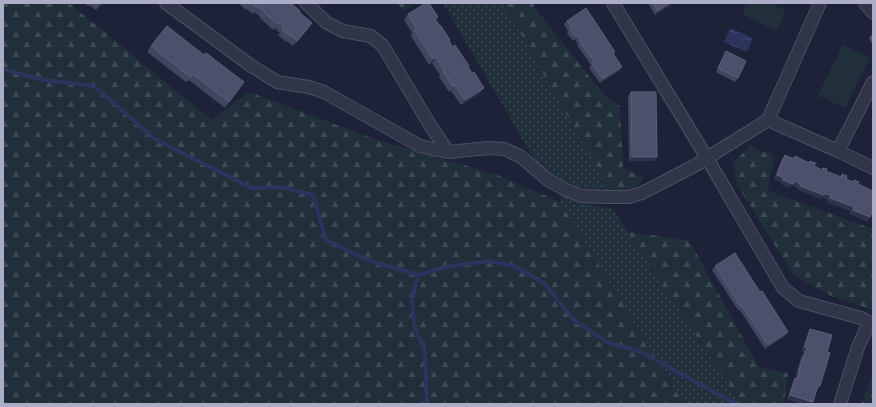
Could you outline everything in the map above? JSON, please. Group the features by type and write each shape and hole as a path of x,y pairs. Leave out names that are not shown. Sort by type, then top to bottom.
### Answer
{"street":[{"path":"166,3 250,65 277,82 309,87 324,92 420,146 448,152 488,148 504,149 520,156 548,180 566,190 582,196 604,197 628,197 642,193 696,165 768,120 820,3"},
{"path":"306,3 327,23 343,31 371,36 383,46 430,125 448,152"},
{"path":"613,3 707,158 783,288 799,301 861,318 871,323 858,347 840,404"},
{"path":"865,3 873,13"},
{"path":"838,151 873,82"},
{"path":"768,120 873,168"}],"green space":[{"path":"3,3 69,3 212,120 249,92 380,141 495,174 560,202 684,404 3,404"},
{"path":"398,3 416,3 403,11"},
{"path":"443,3 503,3 610,191 594,190 570,184 555,177 539,164 531,154"},
{"path":"503,3 534,3 534,7 605,96 620,106 623,168 643,177 639,186 620,191 610,191"},
{"path":"747,3 769,3 786,11 776,31 742,14"},
{"path":"843,44 870,58 845,108 818,95"},
{"path":"750,146 774,156 768,191 870,228 873,223 873,310 831,296 794,276 737,185 733,163"},
{"path":"559,194 589,205 613,209 741,404 684,404 560,202"},
{"path":"628,232 689,240 759,367 788,373 784,404 741,404"},
{"path":"873,374 873,404 861,404"}],"water":[{"path":"730,28 753,38 747,52 724,42"}],"building":[{"path":"251,3 291,3 312,23 297,41 291,35 290,36 282,30 284,27 279,23 277,24 264,11"},
{"path":"426,3 429,3 438,17 435,19 450,40 452,47 455,45 472,73 474,72 484,88 465,100 455,85 453,87 436,57 433,59 414,30 417,29 408,14"},
{"path":"653,3 670,3 657,11"},
{"path":"586,8 615,52 613,53 622,67 603,79 592,64 595,62 590,57 578,35 576,37 570,29 572,28 567,21"},
{"path":"167,26 204,55 206,53 244,82 229,102 193,74 190,77 151,46"},
{"path":"726,51 746,61 738,78 718,68"},
{"path":"631,92 656,92 657,157 632,157"},
{"path":"785,155 793,159 795,156 809,163 810,161 816,163 814,166 822,170 823,168 827,169 826,171 841,177 842,174 847,176 846,179 853,182 854,180 859,182 858,184 873,191 873,210 870,217 853,210 854,207 830,198 831,196 825,193 824,195 800,186 800,184 794,181 793,184 783,180 784,178 777,175"},
{"path":"735,253 760,292 762,291 788,332 768,345 742,306 741,307 715,266"},
{"path":"810,329 832,335 827,352 830,353 820,386 818,386 813,402 790,395 795,378 798,378 804,354 805,355 807,348 805,347"}],"waterway":[{"path":"3,69 43,80 94,86 155,139 251,188 281,187 313,195 326,240 368,260 418,275 445,267 488,261 514,266 543,282 574,320 607,342 643,353 736,404"},
{"path":"418,275 412,300 414,324 425,353 427,404"}]}
